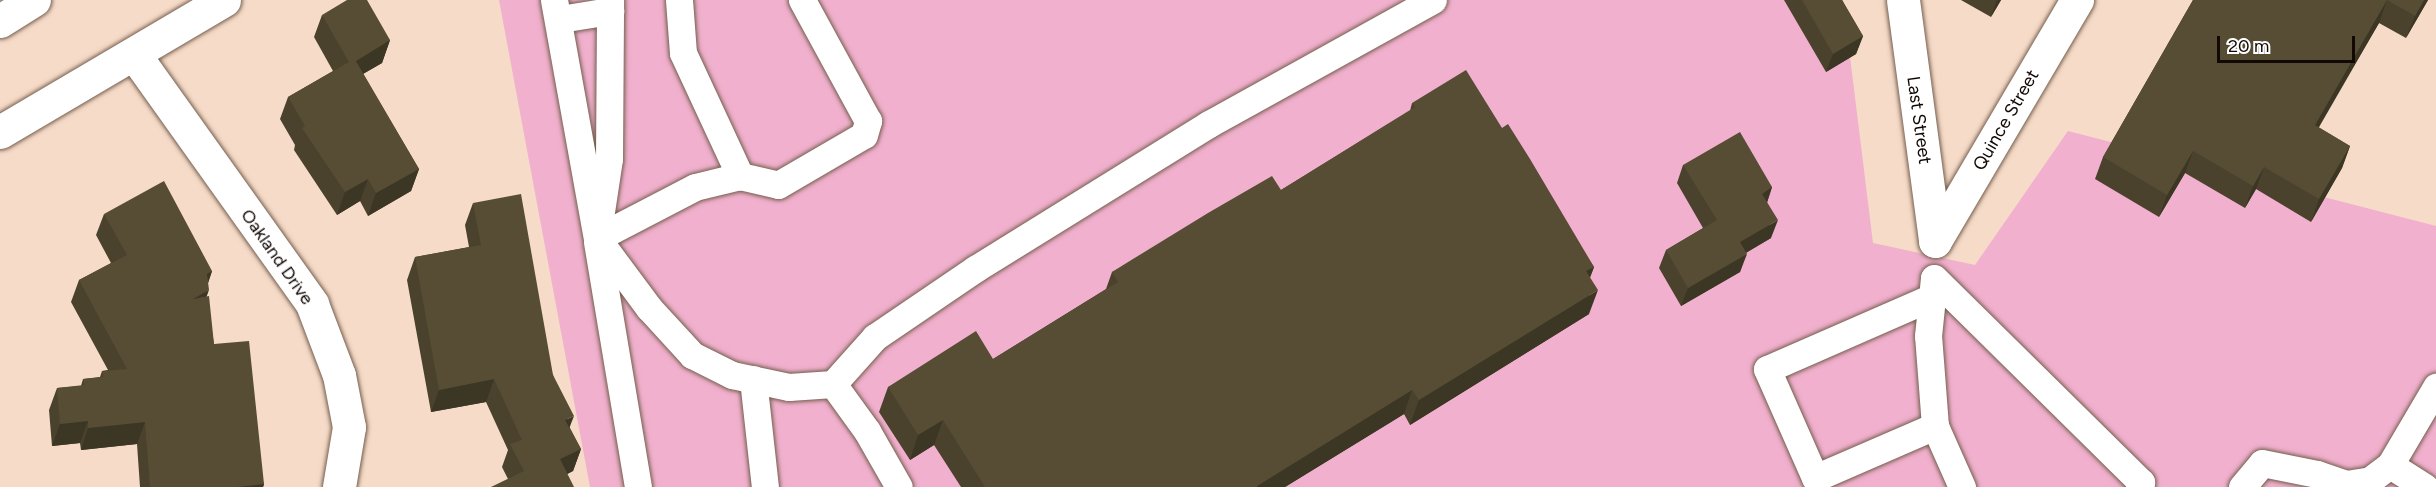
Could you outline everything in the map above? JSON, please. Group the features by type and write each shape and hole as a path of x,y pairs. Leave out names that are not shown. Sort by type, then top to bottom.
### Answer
{"main road":[{"path":"0,21 34,0"},
{"path":"0,132 224,0"},
{"name":"Last Street","path":"1903,0 1935,241"},
{"name":"Quince Street","path":"1935,241 2077,0"},
{"name":"Oakland Drive","path":"134,54 312,304 339,375 350,427 339,487"}],"lane":[{"path":"679,0 683,53 740,176"},
{"path":"597,238 695,187 740,176 778,185 864,135 868,121 802,0"},
{"path":"638,487 597,238 569,94 557,10 610,6 609,159 597,238 649,308 692,354 732,375 789,387 833,384 875,337 975,269 1209,124 1433,0"},
{"path":"1935,241 1928,336 1935,426 1962,487"},
{"path":"1933,288 1767,369 1815,478 1935,426"},
{"path":"1933,288 2140,482 2139,487"},
{"path":"753,379 765,487"},
{"path":"833,384 867,431 899,487"},
{"path":"2241,487 2262,463 2317,474 2346,484 2370,480 2390,465 2436,387"},
{"path":"2390,465 2425,487"}],"shaded area":[{"path":"499,0 1843,0 1873,243 1975,265 2068,131 2436,226 2436,487 590,487"}],"building":[{"path":"347,0 367,0 390,40 356,61 419,169 376,193 368,179 345,192 302,128 305,126 288,97 349,62 322,15"},
{"path":"1802,0 1842,0 1863,36 1833,54"},
{"path":"2193,0 2387,0 2315,125 2350,146 2319,199 2264,167 2253,186 2193,151 2167,195 2103,157"},
{"path":"2387,0 2424,0 2415,16"},
{"path":"1466,70 1502,128 1508,124 1530,159 1594,267 1586,271 1598,290 1419,400 1412,390 1257,487 985,487 943,420 918,435 888,387 976,331 993,359 1118,282 1112,272 1208,213 1272,176 1281,190 1415,107 1412,103"},
{"path":"1740,132 1772,187 1762,194 1778,220 1740,242 1747,254 1688,288 1666,250 1717,220 1683,165"},
{"path":"164,181 212,271 207,274 209,290 193,299 209,296 214,344 249,341 264,484 237,487 150,487 145,422 88,428 88,421 60,424 57,388 84,385 83,379 103,377 102,371 127,369 79,280 127,255 104,214"},
{"path":"521,194 553,375 574,416 565,420 581,449 560,459 574,487 491,487 524,471 510,444 522,440 494,379 439,390 415,257 481,245 473,203"}]}
